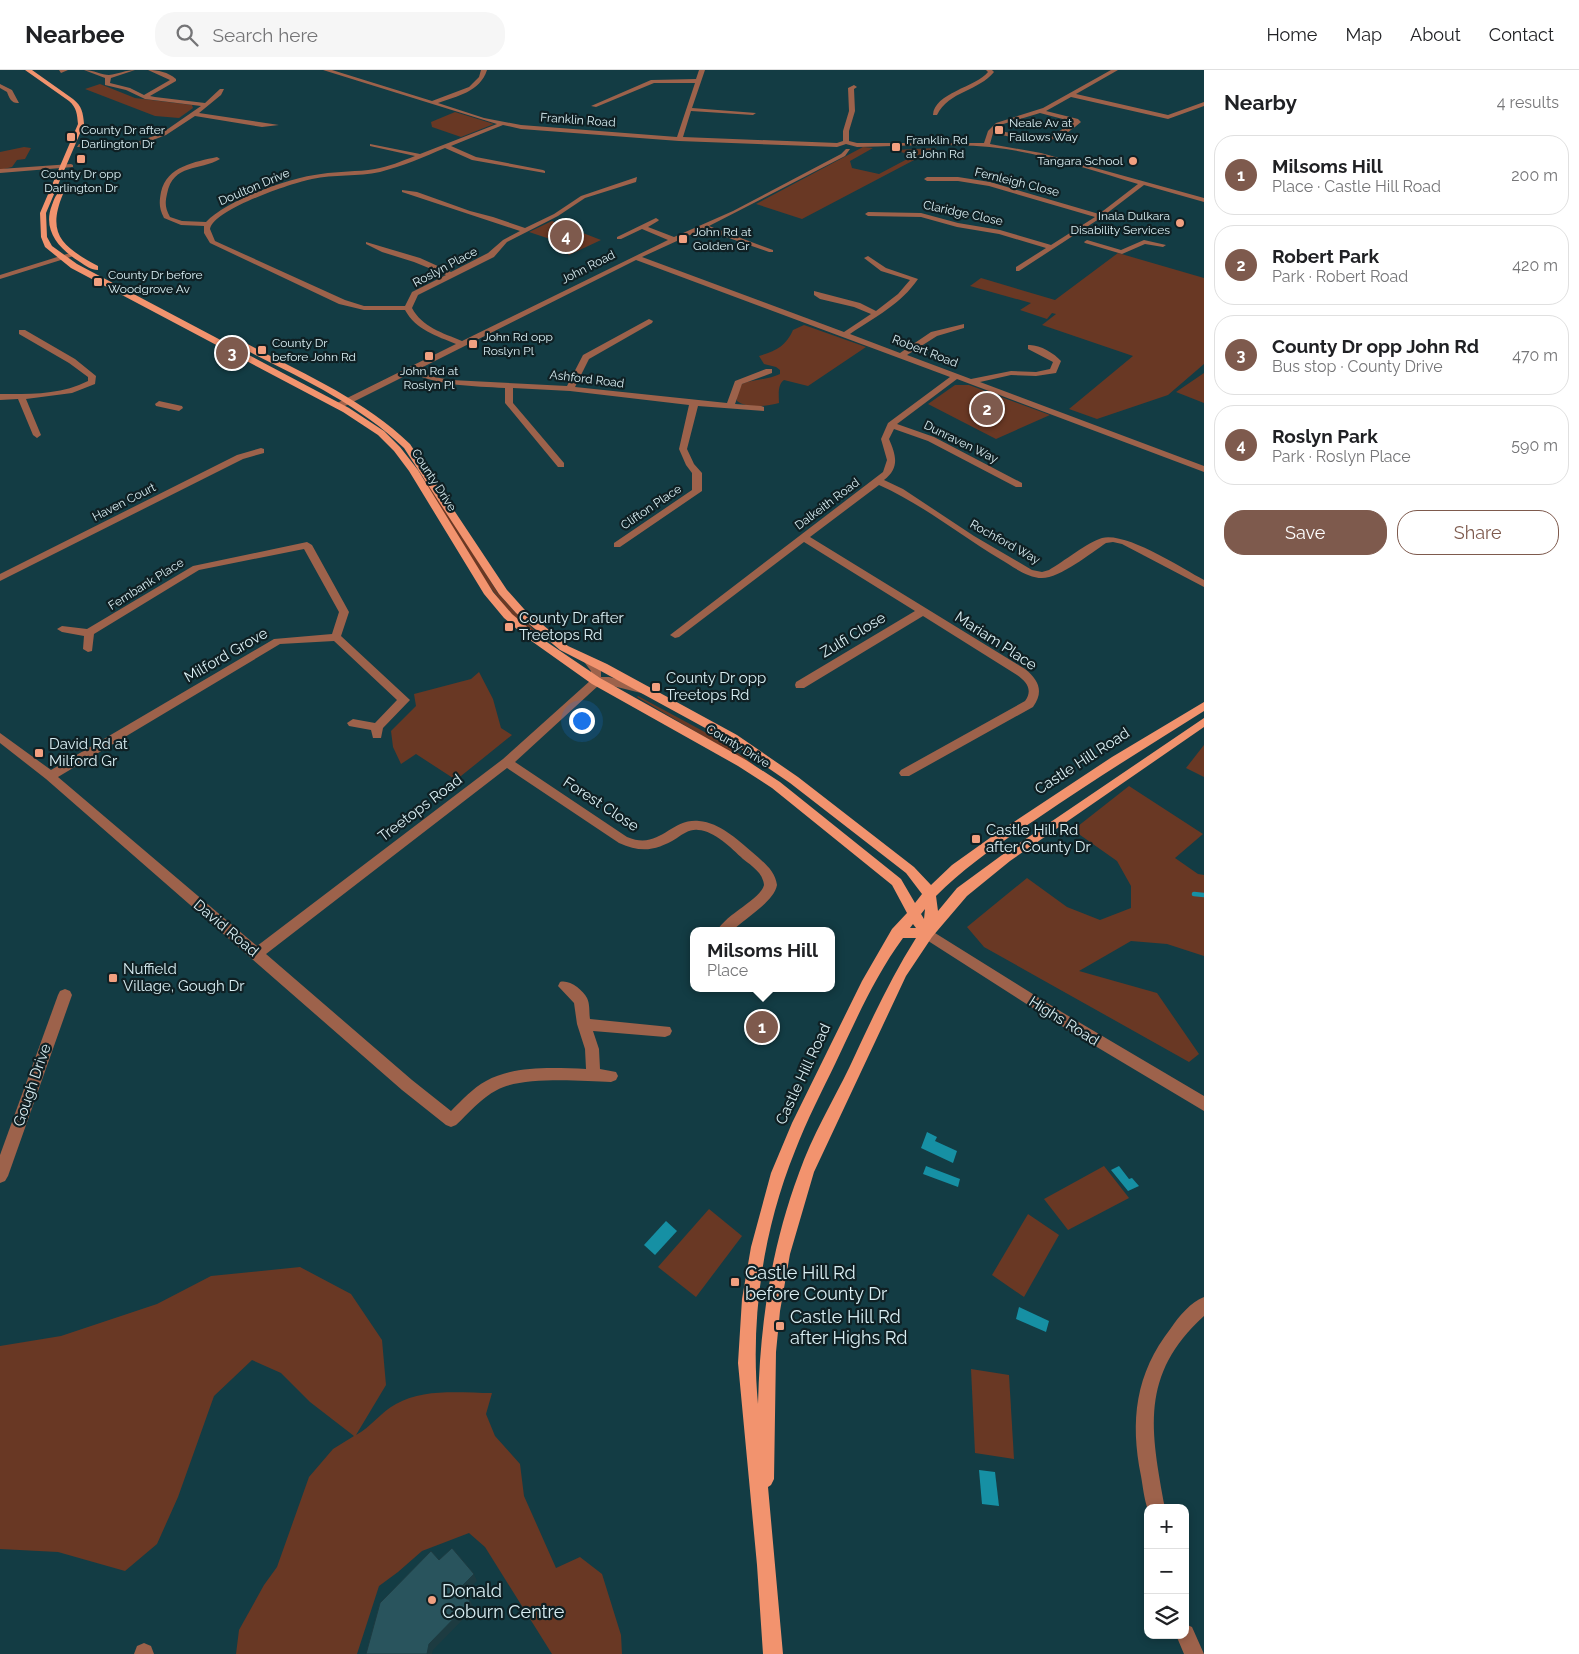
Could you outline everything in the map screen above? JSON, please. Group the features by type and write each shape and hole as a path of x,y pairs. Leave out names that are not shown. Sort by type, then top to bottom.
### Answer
{"main road":[{"name":"County Drive","path":"28,70 71,100 77,105 80,113 81,124 43,213 44,237 49,247 62,258 343,403 374,416 407,446 503,592 520,611 564,648 733,738 794,780 833,808 910,870 922,882 930,894"},
{"path":"82,99 85,106"},
{"path":"89,121 52,216 56,235 74,255 220,333"},
{"name":"County Drive","path":"235,341 343,403 382,433 413,470 489,594 508,616 534,638 596,681 742,763 776,785 897,882 927,933"},
{"name":"Castle Hill Road","path":"773,1654 764,1531 749,1402 747,1352 749,1316 762,1237 771,1201 787,1152 869,979 897,933 913,912 962,864 982,849 1094,774 1204,706"},
{"name":"Castle Hill Road","path":"764,1531 766,1395 772,1311 793,1212 807,1171 889,995 927,933 962,892 1204,722"},
{"path":"897,933 927,933 932,912 930,894"}],"street":[{"path":"87,70 108,77 132,70"},
{"path":"145,97 174,80 169,76 151,70"},
{"name":"Franklin Road","path":"326,70 501,124 679,139 837,145 839,148 847,146"},
{"path":"432,103 472,88 479,82 484,70"},
{"path":"568,72 575,70"},
{"path":"679,139 702,70"},
{"path":"935,114 941,102 986,78 991,72 990,70"},
{"path":"1115,70 1040,111 1005,121 991,130 987,145 1039,154 1204,200"},
{"path":"108,77 107,84 128,89 145,97 206,105"},
{"path":"594,106 653,81 698,82"},
{"path":"0,86 10,91 12,99"},
{"path":"847,146 846,131 852,111 851,88 854,87"},
{"path":"79,146 138,144 165,134 206,105 222,90"},
{"path":"1072,94 1168,117 1204,104"},
{"path":"688,109 753,113"},
{"path":"991,130 1042,141 1050,140 1078,122 1040,111"},
{"path":"194,114 262,125 276,125"},
{"name":"Doulton Drive","path":"408,308 364,308 342,302 212,242 207,231 208,224 220,213 295,181 385,168 501,124"},
{"path":"381,147 389,142"},
{"path":"372,145 418,156"},
{"name":"John Road","path":"343,403 636,256 735,212 843,155 847,146 857,148 857,145 987,145"},
{"path":"445,146 474,159 543,172"},
{"path":"208,224 182,223 168,218 162,208 168,182 176,173 197,164 217,160"},
{"path":"0,171 71,166"},
{"name":"Roslyn Place","path":"463,344 418,324 411,317 408,308 415,294 491,255 505,241 556,216 583,197 634,181 635,178"},
{"name":"Fernleigh Close","path":"927,180 958,179 990,184 1100,216"},
{"path":"1019,269 1100,216 1142,184"},
{"path":"404,191 527,231"},
{"name":"Claridge Close","path":"868,214 921,215 958,225 1000,232 1051,247"},
{"path":"620,238 656,220"},
{"path":"702,226 770,251"},
{"path":"643,227 672,239"},
{"path":"1087,242 1122,252 1144,242 1163,245"},
{"path":"368,243 417,260 450,275"},
{"path":"0,277 74,255"},
{"name":"Robert Road","path":"636,256 1204,469"},
{"path":"844,335 875,313 890,306 910,286 914,279 874,265 868,258"},
{"path":"817,293 823,297 857,305 875,313"},
{"path":"570,388 586,358 649,321"},
{"path":"901,356 934,334 961,326"},
{"path":"0,397 77,389 92,382 92,376 72,361 22,332"},
{"path":"970,382 1010,373 1036,374 1053,371 1056,362 1049,355 1031,347"},
{"name":"Ashford Road","path":"411,370 426,377 442,381 570,388 761,409"},
{"path":"730,406 738,383 769,370"},
{"path":"891,425 956,376"},
{"path":"509,385 509,403 561,465"},
{"path":"21,396 37,434"},
{"name":"Clifton Place","path":"617,545 697,491 698,473 690,465 683,449 694,403"},
{"path":"159,404 179,408"},
{"name":"Dalkeith Road","path":"675,635 887,474 893,459 884,439 891,425"},
{"name":"Dunraven Way","path":"891,425 931,439 1019,486"},
{"name":"Haven Court","path":"0,578 240,457 261,451"},
{"name":"Rochford Way","path":"878,481 900,491 971,538 1030,572 1042,575 1053,572 1103,541 1113,539 1125,542 1204,584"},
{"name":"Mariam Place","path":"803,537 921,612 1027,676 1035,686 1035,696 1029,704 905,773"},
{"name":"Fernbank Place","path":"89,634 196,568 306,545 344,612 336,637"},
{"name":"Zulfi Close","path":"800,685 921,612"},
{"path":"62,630 89,634 88,649"},
{"path":"336,637 404,700 377,732 353,723"},
{"name":"Milford Grove","path":"50,776 278,642 336,637"},
{"path":"587,659 596,671 596,681 609,681 646,690"},
{"name":"Treetops Road","path":"256,953 507,762 596,681"},
{"name":"David Road","path":"0,736 50,776 367,1051 451,1120 493,1084 507,1078 592,1076"},
{"name":"Forest Close","path":"507,762 623,840 636,845 654,845 679,829 692,825 708,827 726,838 763,869 771,886 769,892 729,927"},
{"name":"Highs Road","path":"927,933 1055,1015 1204,1104"},
{"path":"565,986 581,1000 584,1024 592,1049 592,1076 611,1076"},
{"name":"Gough Drive","path":"0,1176 65,995"},
{"path":"584,1024 665,1031"},
{"path":"1155,1504 1145,1444 1144,1416 1149,1385 1160,1359 1175,1334 1204,1305"},
{"path":"1187,1639 1194,1654"}],"shaded area":[{"path":"100,84 135,98 192,105 193,108 179,118 155,116 85,89"},
{"path":"455,112 494,124 461,137 432,127 431,122"},
{"path":"24,147 31,148 25,159 17,160 12,167 0,170 0,152"},
{"path":"863,147 873,148 850,161 852,168 879,174 913,156 895,150 937,148 802,219 756,204"},
{"path":"552,221 601,240 569,255 550,239 529,232"},
{"path":"1118,253 1204,278 1204,364 1168,395 1097,419 1069,409 1133,356 1042,325 1056,314 1052,313 1047,319 1020,310 1031,303 970,286 981,278 1055,300"},
{"path":"804,325 866,347 808,386 784,380 779,388 779,403 752,406 741,404 737,401 736,395 742,384 780,374 780,370 764,364 759,356 780,347 793,330"},
{"path":"1204,373 1204,403 1176,392"},
{"path":"955,385 969,385 1050,415 996,439 928,404"},
{"path":"423,477 425,477 498,593 543,639 528,630 494,592 459,541"},
{"path":"479,672 493,699 501,728 512,735 456,780 416,754 401,764 393,747 391,731 416,706 414,694 471,679"},
{"path":"637,697 725,743 754,765"},
{"path":"1204,745 1204,777 1186,768"},
{"path":"1129,786 1203,834 1175,858 1198,874 1204,875 1204,956 1167,944 1131,941 1079,971 1157,993 1199,1054 1189,1062 984,947 967,927 1027,878 1067,907 1100,920 1131,908 1131,886 1117,861 1073,830"},
{"path":"1104,1166 1129,1198 1068,1230 1044,1199"},
{"path":"709,1209 742,1236 696,1297 658,1267"},
{"path":"1028,1214 1059,1235 1024,1297 992,1275"},
{"path":"300,1267 351,1294 382,1340 386,1385 356,1435 391,1407 407,1399 443,1392 492,1393 486,1414 495,1436 520,1464 524,1496 556,1568 580,1557 602,1574 621,1635 622,1654 552,1654 485,1547 469,1533 422,1551 379,1586 357,1654 236,1654 239,1630 264,1585 277,1567 309,1477 333,1449 354,1436 310,1402 281,1373 252,1360 214,1396 178,1497 157,1544 125,1571 58,1552 0,1549 0,1346 61,1336 157,1304 211,1276"},
{"path":"971,1369 1009,1375 1014,1459 975,1453"}],"water":[{"path":"927,1132 937,1137 935,1141 957,1151 953,1163 921,1148"},
{"path":"926,1166 960,1179 958,1187 923,1174"},
{"path":"1119,1166 1129,1179 1132,1178 1139,1186 1128,1191 1111,1170"},
{"path":"666,1221 677,1231 655,1255 644,1245"},
{"path":"1019,1307 1049,1321 1046,1332 1016,1319"},
{"path":"979,1470 995,1472 999,1506 982,1504"}],"building":[{"name":"Donald Coburn Centre","path":"452,1548 474,1574 462,1586 470,1602 429,1644 427,1654 366,1654 380,1603 431,1551 439,1560"}],"waterway":[{"path":"1194,894 1204,895"}],"place":[{"name":"Neale Av at Fallows Way","path":"999,130"},
{"name":"County Dr after Darlington Dr","path":"71,137"},
{"name":"Franklin Rd at John Rd","path":"896,147"},
{"name":"County Dr opp Darlington Dr","path":"81,159"},
{"name":"Tangara School","path":"1133,161"},
{"name":"Inala Dulkara Disability Services","path":"1180,223"},
{"name":"Roslyn Park","path":"566,236"},
{"name":"John Rd at Golden Gr","path":"683,239"},
{"name":"County Dr before Woodgrove Av","path":"98,282"},
{"name":"John Rd opp Roslyn Pl","path":"473,344"},
{"name":"County Dr before John Rd","path":"262,350"},
{"name":"County Dr opp John Rd","path":"232,353"},
{"name":"John Rd at Roslyn Pl","path":"429,356"},
{"name":"Robert Park","path":"987,409"},
{"name":"County Dr after Treetops Rd","path":"509,627"},
{"name":"County Dr opp Treetops Rd","path":"656,687"},
{"name":"David Rd at Milford Gr","path":"39,753"},
{"name":"Castle Hill Rd after County Dr","path":"976,839"},
{"name":"Nuffield Village, Gough Dr","path":"113,978"},
{"name":"Milsoms Hill","path":"762,1027"},
{"name":"Castle Hill Rd before County Dr","path":"735,1282"},
{"name":"Castle Hill Rd after Highs Rd","path":"780,1326"},
{"name":"Donald Coburn Centre","path":"432,1600"}]}
